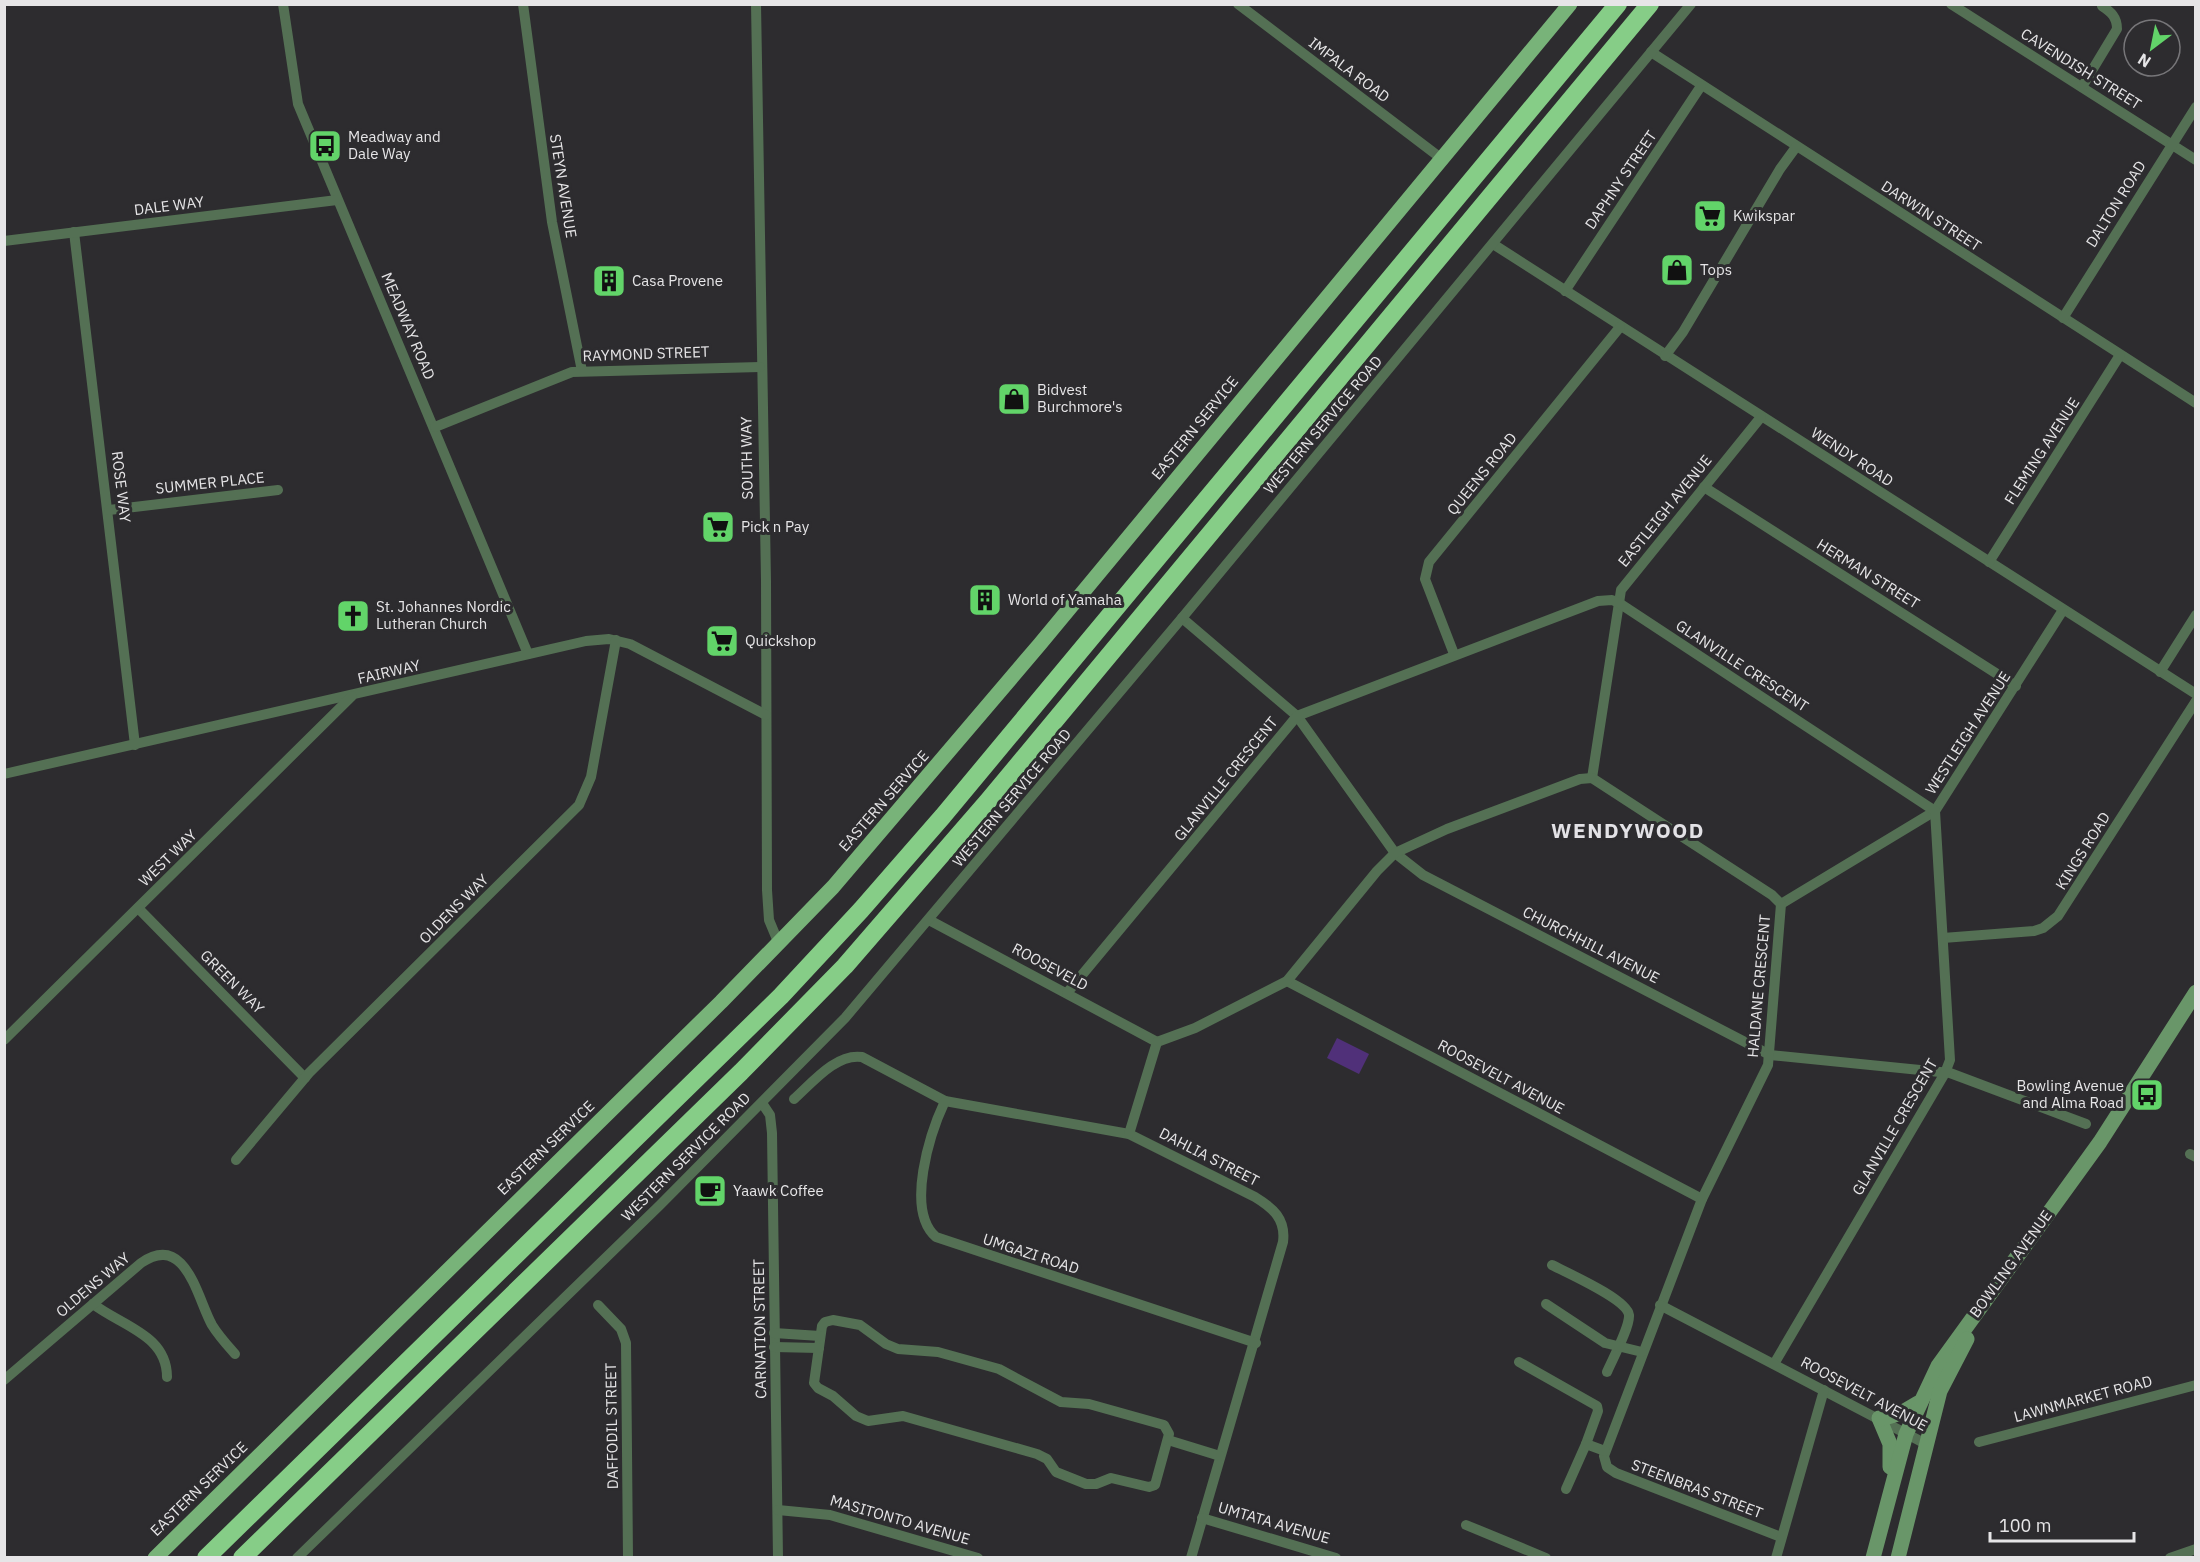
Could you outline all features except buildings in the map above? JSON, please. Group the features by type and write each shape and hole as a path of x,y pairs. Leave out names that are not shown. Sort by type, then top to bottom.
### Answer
{"highway":[{"path":"206,1557 781,996 861,910 944,816 1618,4"},
{"path":"243,1557 725,1088 873,934 988,801 1650,4"}],"main road":[{"name":"EASTERN SERVICE","path":"155,1557 779,944 924,783 1570,4"},
{"name":"BOWLING AVENUE","path":"1873,1557 1891,1482 1918,1403 1956,1338 2116,1118 2196,992"},
{"name":"BOWLING AVENUE","path":"1898,1557 1946,1375 1984,1312 2113,1133 2196,1011"},
{"path":"1891,1482 1890,1444 1880,1418 1901,1413 1918,1403"}],"street":[{"name":"MEADWAY ROAD","path":"283,4 295,95 336,200 435,427 528,654"},
{"name":"STEYN AVENUE","path":"523,4 552,222 582,371"},
{"name":"SOUTH WAY","path":"756,4 768,908 771,925 779,944"},
{"name":"IMPALA ROAD","path":"1238,4 1442,159"},
{"name":"WESTERN SERVICE ROAD","path":"297,1557 762,1103 838,1025 1182,618 1691,4"},
{"name":"CAVENDISH STREET","path":"1951,4 2196,160"},
{"path":"2082,87 2118,29 2111,11 2102,6"},
{"name":"DARWIN STREET","path":"1651,52 2196,403"},
{"name":"DAPHNY STREET","path":"1565,291 1701,86"},
{"name":"DALTON ROAD","path":"2063,318 2196,107"},
{"path":"1665,356 1683,332 1780,169 1796,147"},
{"name":"DALE WAY","path":"4,241 336,200"},
{"name":"ROSE WAY","path":"74,232 109,510 135,745"},
{"name":"WENDY ROAD","path":"1492,244 2196,694"},
{"name":"QUEENS ROAD","path":"1454,654 1425,579 1430,562 1620,327"},
{"name":"FLEMING AVENUE","path":"1989,562 2120,355"},
{"name":"RAYMOND STREET","path":"435,427 558,376 582,371 760,367"},
{"name":"EASTLEIGH AVENUE","path":"1592,778 1621,590 1761,417"},
{"name":"HERMAN STREET","path":"1704,487 2016,686"},
{"name":"SUMMER PLACE","path":"109,510 279,490"},
{"name":"GLANVILLE CRESCENT","path":"1067,993 1297,716 1454,654 1598,601 1612,600 1618,603 1935,811 1950,1052 1945,1072 1774,1364"},
{"name":"WESTLEIGH AVENUE","path":"1781,904 1935,811 2063,610"},
{"path":"2160,672 2196,615"},
{"name":"CHURCHHILL AVENUE","path":"1182,618 1297,716 1395,853 1406,865 1423,875 1770,1055 1945,1072 2086,1124"},
{"name":"FAIRWAY","path":"4,774 586,641 616,640 638,648 766,715"},
{"name":"OLDENS WAY","path":"236,1160 305,1078 579,805 591,777 616,640"},
{"name":"WEST WAY","path":"4,1040 352,696"},
{"name":"KINGS ROAD","path":"1943,938 2034,931 2043,928 2058,916 2196,701"},
{"path":"1129,1134 1157,1042 1195,1028 1287,981 1377,870 1395,853 1481,815 1572,782 1592,778"},
{"name":"HALDANE CRESCENT","path":"1592,778 1763,889 1781,904 1770,1055 1760,1084 1701,1199 1605,1451 1605,1464"},
{"name":"GREEN WAY","path":"138,908 305,1078"},
{"name":"ROOSEVELD","path":"929,920 1157,1042"},
{"name":"ROOSEVELT AVENUE","path":"1287,981 1701,1199"},
{"name":"DAHLIA STREET","path":"794,1099 839,1061 856,1056 945,1101 1087,1124 1129,1134 1255,1197 1279,1217 1283,1225 1283,1242 1256,1343 1191,1557"},
{"name":"UMGAZI ROAD","path":"945,1101 929,1140 924,1177 923,1218 930,1232 936,1237 1256,1343"},
{"name":"CARNATION STREET","path":"762,1103 770,1115 772,1125 778,1557"},
{"name":"OLDENS WAY","path":"4,1380 147,1259 160,1257 176,1259 185,1266 212,1324 235,1354"},
{"path":"1552,1265 1623,1304 1629,1314 1607,1372"},
{"path":"93,1304 154,1342 167,1364 167,1377"},
{"path":"1546,1304 1605,1342 1642,1352"},
{"name":"DAFFODIL STREET","path":"598,1305 615,1321 625,1338 628,1557"},
{"name":"ROOSEVELT AVENUE","path":"1660,1305 1926,1444"},
{"path":"828,1320 854,1322 898,1349 938,1352 1006,1372 1038,1392 1060,1402 1089,1404 1160,1424 1168,1428 1168,1440 1154,1487 1113,1478 1096,1484 1086,1484 1056,1472 1047,1459 1037,1454 903,1416 875,1421 856,1416 833,1396 816,1386 820,1336 822,1325 828,1320"},
{"path":"774,1333 820,1336"},
{"path":"774,1347 819,1348"},
{"path":"1519,1362 1598,1406 1586,1444 1566,1489"},
{"name":"LAWNMARKET ROAD","path":"1979,1442 2196,1386"},
{"path":"1776,1557 1824,1390"},
{"path":"1168,1440 1220,1456"},
{"path":"1586,1444 1605,1451"},
{"name":"STEENBRAS STREET","path":"1605,1464 1616,1473 1781,1537"},
{"name":"MASITONTO AVENUE","path":"778,1510 830,1515 978,1557"},
{"name":"UMTATA AVENUE","path":"1202,1518 1336,1557"},
{"path":"1466,1525 1546,1557"},
{"path":"2170,1557 2196,1549"}],"shaded area":[{"path":"1337,1038 1369,1054 1359,1074 1327,1058"}],"place":[{"name":"Meadway and Dale Way","path":"325,146"},
{"name":"Kwikspar","path":"1710,216"},
{"name":"Tops","path":"1677,270"},
{"name":"Casa Provene","path":"609,281"},
{"name":"Bidvest Burchmore's","path":"1014,399"},
{"name":"Pick n Pay","path":"718,527"},
{"name":"World of Yamaha","path":"985,600"},
{"name":"St. Johannes Nordic Lutheran Church","path":"353,616"},
{"name":"Quickshop","path":"722,641"},
{"name":"Bowling Avenue and Alma Road","path":"2147,1095"},
{"name":"Yaawk Coffee","path":"710,1191"}],"district":[{"name":"WENDYWOOD","path":"1628,831"}]}
